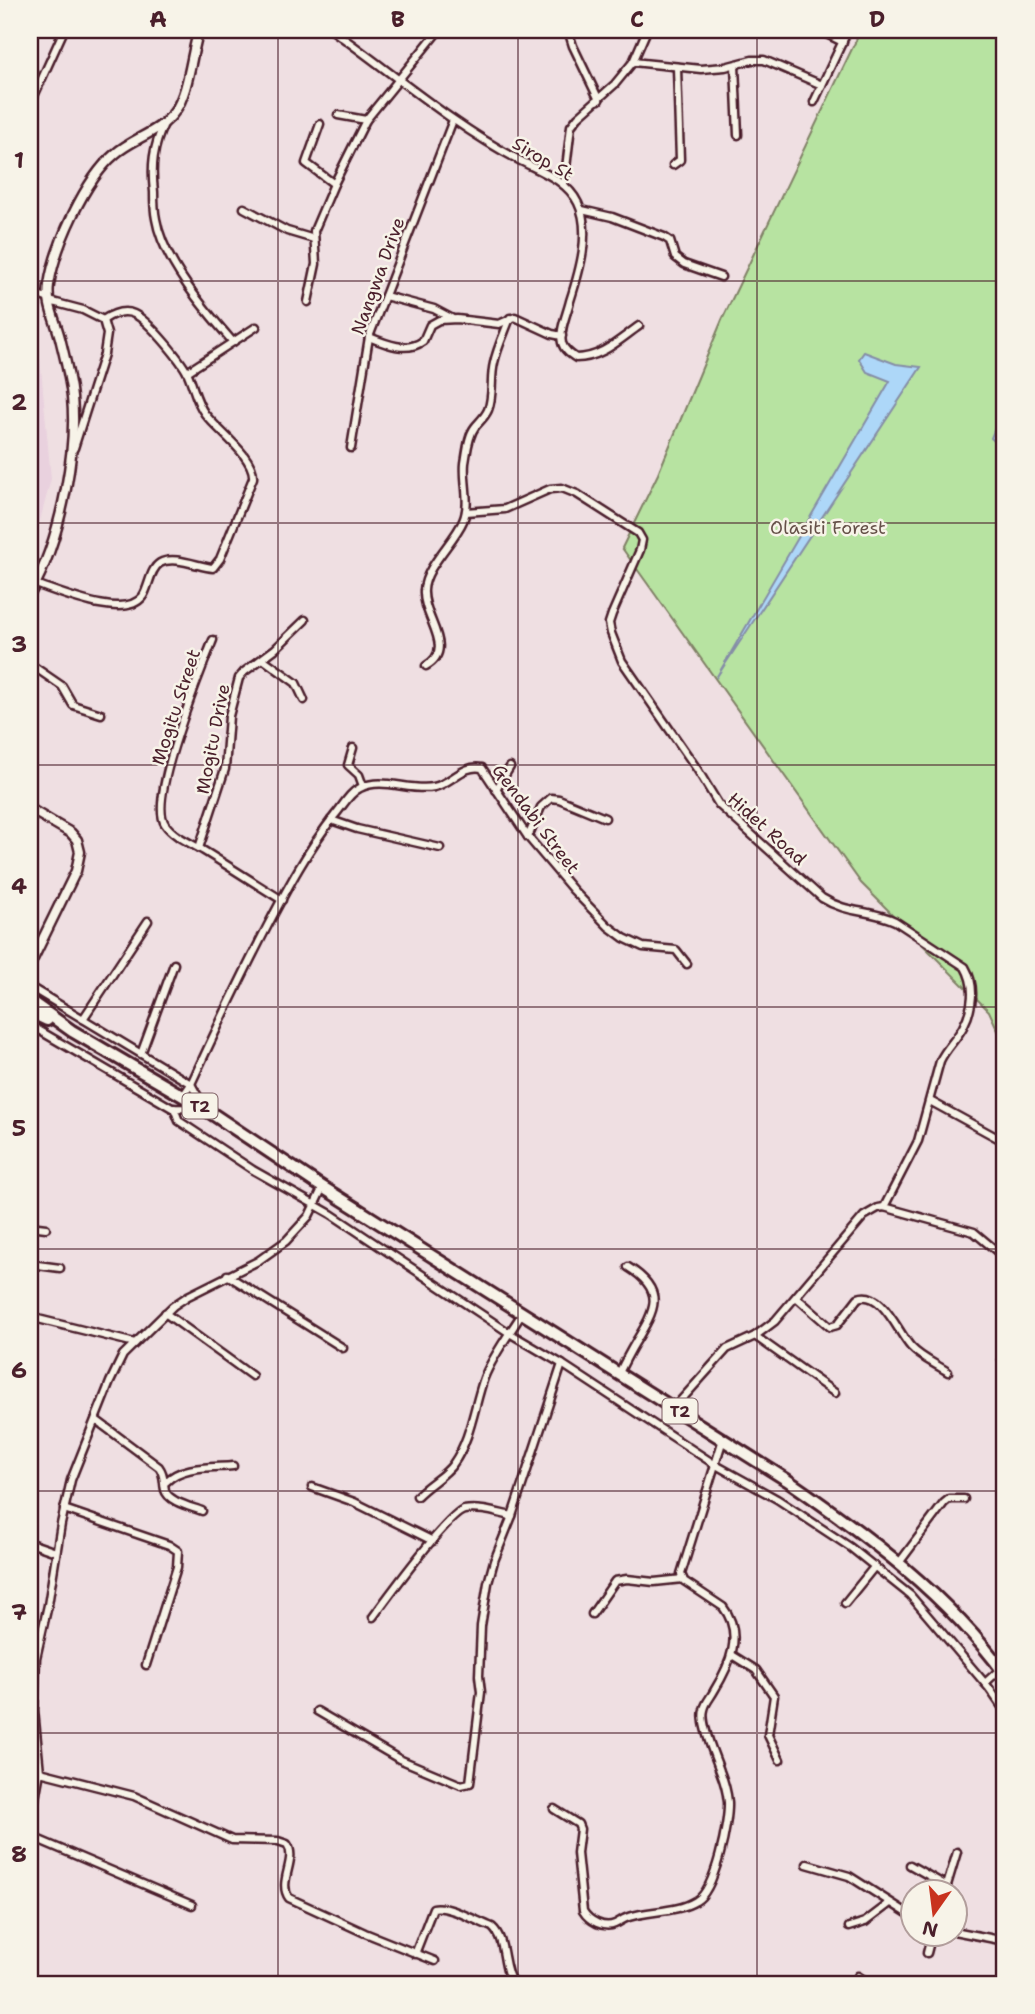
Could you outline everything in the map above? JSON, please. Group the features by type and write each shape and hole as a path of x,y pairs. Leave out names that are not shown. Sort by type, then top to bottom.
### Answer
{"highway":[{"name":"T2","path":"31,1007 205,1109 323,1187 826,1506 899,1563 1004,1669"}],"street":[{"path":"30,104 64,30"},
{"path":"73,450 71,388 49,300 55,261 74,214 94,177 115,154 164,124 175,112 199,30"},
{"name":"Sirop St","path":"332,30 453,120 564,185 574,195 582,210"},
{"path":"308,303 316,264 314,239 317,221 334,184 366,120 439,30"},
{"path":"568,30 599,100"},
{"path":"564,185 571,126 633,62 648,30"},
{"path":"818,30 843,42"},
{"path":"814,102 848,30"},
{"path":"633,62 677,68 716,68 752,60 769,61 822,85"},
{"path":"734,65 738,135"},
{"path":"673,164 680,160 677,68"},
{"path":"338,115 366,120"},
{"name":"Nangwa Drive","path":"351,448 369,337 453,120"},
{"path":"164,124 152,156 157,225 172,260 203,307 233,342"},
{"path":"320,124 306,163 334,184"},
{"path":"244,208 287,231 314,239"},
{"path":"639,326 611,348 584,358 576,358 566,351 562,336 582,251 582,210 612,217 664,237 670,241 675,257 684,264 721,278"},
{"path":"30,292 83,310 103,320 107,334 104,354 73,450 51,544 30,594"},
{"path":"385,296 434,309 451,318 499,324 510,318 521,319 562,336"},
{"path":"36,584 121,607 136,604 146,591 154,569 162,562 212,568 253,478 250,463 201,408 187,372 150,328 134,314 118,312 103,320"},
{"path":"369,337 386,344 409,347 423,341 433,323 451,318"},
{"path":"426,666 432,663 440,652 441,645 430,622 424,588 431,569 450,544 466,512 465,463 470,439 472,431 489,408 494,362 510,318"},
{"path":"187,372 256,327"},
{"name":"Hidet Road","path":"466,512 505,509 542,491 562,488 577,494 641,536 635,563 612,614 609,624 611,633 633,678 719,805 821,898 835,906 859,913 883,915 965,967 971,977 973,989 970,1010 962,1028 940,1061 918,1140 884,1208"},
{"name":"Mogitu Drive","path":"199,848 225,769 226,736 232,700 244,672 263,659 305,620"},
{"name":"Mogitu Street","path":"213,640 180,727 162,817 166,825 182,839 282,900"},
{"path":"263,659 296,682 304,700"},
{"path":"30,664 62,686 73,705 101,713"},
{"path":"183,1096 311,848 354,792 363,786 359,775 348,765 354,748"},
{"name":"Gendabi Street","path":"363,786 377,784 431,787 473,767 484,770 528,837 573,891 608,926 643,947 677,950 687,964"},
{"path":"496,790 510,767"},
{"path":"528,837 541,807 551,798 605,818"},
{"path":"30,809 71,833 77,840 80,852 76,871 30,965"},
{"path":"331,820 357,829 440,848"},
{"path":"83,1019 148,921"},
{"path":"141,1054 174,964"},
{"path":"30,987 191,1084 205,1109"},
{"path":"30,1025 174,1108 205,1109"},
{"path":"930,1101 1005,1142"},
{"path":"174,1108 179,1121 253,1170 314,1205 714,1464 788,1506 850,1547 910,1595 985,1683 1005,1711"},
{"path":"30,1826 40,1772 32,1669 71,1480 123,1355 165,1313 188,1296 274,1251 298,1229 323,1187"},
{"path":"674,1408 727,1349 755,1336 775,1321 847,1234 864,1216 878,1208 974,1232 1005,1258"},
{"path":"30,1226 46,1227"},
{"path":"30,1265 60,1268"},
{"path":"619,1373 650,1319 654,1302 648,1282 628,1267"},
{"path":"227,1275 343,1348"},
{"path":"796,1297 830,1327 837,1325 858,1298 869,1298 888,1312 912,1348 948,1372"},
{"path":"417,1496 457,1459 471,1425 486,1374 523,1312"},
{"path":"165,1313 251,1376"},
{"path":"30,1317 135,1343"},
{"path":"755,1336 835,1393"},
{"path":"1005,1352 1002,1359 1005,1366"},
{"path":"317,1711 399,1759 456,1783 465,1786 468,1784 481,1692 479,1676 483,1614 494,1561 512,1516 562,1364"},
{"path":"96,1420 159,1467 166,1482 165,1490 170,1497 202,1511"},
{"path":"682,1579 683,1564 723,1439"},
{"path":"166,1482 178,1473 190,1470 233,1466"},
{"path":"312,1486 354,1502 433,1541"},
{"path":"899,1563 944,1503 949,1499 964,1499"},
{"path":"64,1509 169,1545 178,1551 177,1567 146,1665"},
{"path":"373,1617 453,1517 465,1510 512,1516"},
{"path":"30,1543 56,1552"},
{"path":"845,1603 875,1566"},
{"path":"554,1809 578,1824 580,1829 577,1853 583,1911 586,1917 606,1926 627,1917 669,1911 692,1904 703,1897 713,1878 728,1803 705,1726 704,1709 732,1655 734,1633 727,1612 682,1579 654,1582 627,1579 615,1581 592,1614"},
{"path":"732,1655 756,1670 774,1696 768,1735 780,1760"},
{"path":"985,1683 1004,1669"},
{"path":"30,1736 38,1738"},
{"path":"40,1772 134,1796 232,1840 278,1841 287,1844 290,1851 284,1887 289,1898 435,1961"},
{"path":"30,1836 192,1905"},
{"path":"949,1878 957,1852"},
{"path":"807,1864 843,1873 898,1908"},
{"path":"909,1865 929,1878"},
{"path":"849,1927 865,1922 890,1903"},
{"path":"415,1954 433,1908 440,1906 492,1927 498,1932 506,1972 513,1984"},
{"path":"968,1934 1005,1941"},
{"path":"927,1953 928,1948"},
{"path":"858,1976 870,1984"}],"shaded area":[{"path":"30,322 39,346 51,479 30,558"}],"green space":[{"name":"Olasiti Forest","path":"861,30 1005,30 1005,1046 989,1011 861,883 622,548 658,474 722,320"}],"water":[{"path":"864,352 896,364 921,367 716,678 890,381 867,372 859,359"},
{"path":"995,428 1005,429 1005,451 991,438"}]}
